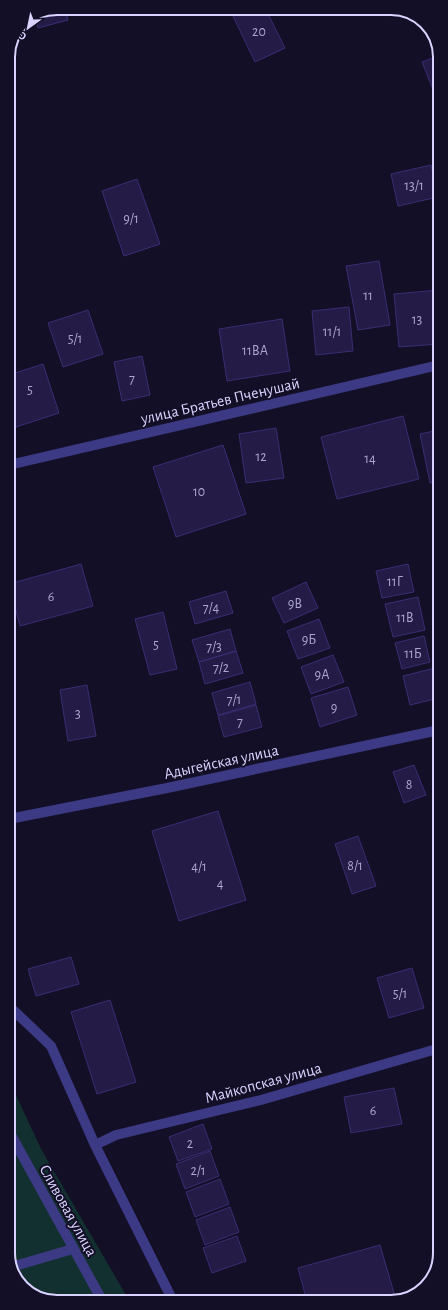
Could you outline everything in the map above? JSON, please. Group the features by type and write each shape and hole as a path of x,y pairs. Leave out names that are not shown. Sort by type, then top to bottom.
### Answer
{"street":[{"name":"улица Братьев Пченушай","path":"15,464 433,366"},
{"name":"Адыгейская улица","path":"15,818 174,787 433,731"},
{"path":"15,1012 51,1046 95,1145 170,1295"},
{"name":"Майкопская улица","path":"95,1145 116,1135 260,1100 433,1050"},
{"name":"Сливовая улица","path":"15,1142 99,1295"},
{"path":"16,1265 73,1249"}],"green space":[{"path":"15,1093 41,1149 126,1295 54,1295 43,1293 31,1286 22,1276 15,1259"}],"building":[{"path":"67,15 68,20 38,28 36,21 41,18"},
{"path":"232,15 268,15 285,48 255,62"},
{"path":"433,58 433,90 422,62"},
{"path":"431,165 433,174 433,198 398,206 391,174"},
{"path":"137,179 160,244 124,256 102,191"},
{"path":"379,261 390,325 358,330 346,266"},
{"path":"433,291 433,344 399,347 394,294"},
{"path":"349,307 353,351 316,355 312,311"},
{"path":"88,310 103,354 63,367 48,323"},
{"path":"282,319 290,371 227,381 219,329"},
{"path":"142,356 150,395 122,401 114,362"},
{"path":"43,364 59,413 16,427 15,373"},
{"path":"403,416 419,479 337,499 321,437"},
{"path":"276,428 284,478 246,483 239,434"},
{"path":"433,431 433,482 430,483 420,434"},
{"path":"223,445 246,514 176,537 153,467"},
{"path":"81,564 93,606 20,626 15,607 15,582"},
{"path":"408,564 414,592 382,598 376,571"},
{"path":"306,582 318,608 284,623 272,598"},
{"path":"226,591 233,613 195,624 189,602"},
{"path":"418,597 425,630 393,637 385,604"},
{"path":"163,612 177,669 150,675 135,619"},
{"path":"319,619 330,648 298,659 287,631"},
{"path":"230,629 236,651 199,662 192,640"},
{"path":"424,636 430,662 402,669 395,643"},
{"path":"236,651 243,673 205,684 199,662"},
{"path":"333,655 344,682 311,694 301,667"},
{"path":"433,668 433,699 410,705 403,676"},
{"path":"250,682 256,704 218,715 212,693"},
{"path":"87,685 96,736 68,741 60,690"},
{"path":"348,687 357,715 320,727 311,698"},
{"path":"256,705 262,727 224,737 218,716"},
{"path":"414,765 426,795 404,803 393,772"},
{"path":"218,811 246,900 179,921 152,831"},
{"path":"358,836 376,886 352,894 335,844"},
{"path":"71,957 79,984 36,996 28,969"},
{"path":"412,968 424,1008 389,1018 377,978"},
{"path":"110,1000 136,1082 97,1094 71,1012"},
{"path":"394,1088 402,1124 351,1133 344,1097"},
{"path":"203,1124 212,1149 178,1161 169,1137"},
{"path":"210,1151 219,1176 185,1189 176,1164"},
{"path":"220,1179 229,1204 195,1217 186,1192"},
{"path":"230,1207 239,1232 205,1245 196,1220"},
{"path":"237,1236 246,1261 212,1273 203,1248"},
{"path":"380,1245 395,1295 305,1295 298,1268"}]}
